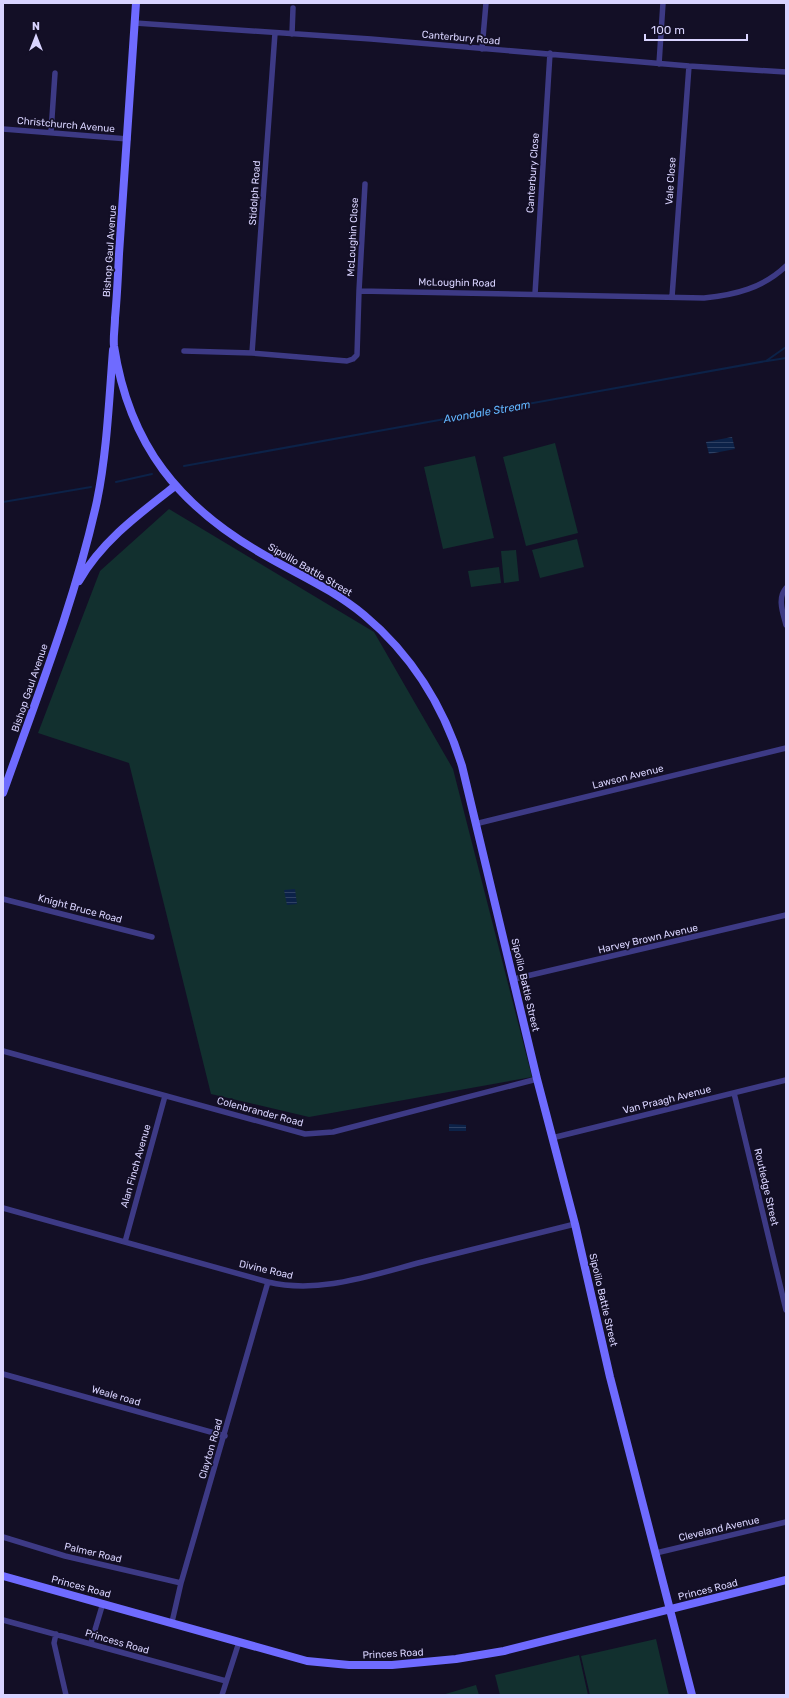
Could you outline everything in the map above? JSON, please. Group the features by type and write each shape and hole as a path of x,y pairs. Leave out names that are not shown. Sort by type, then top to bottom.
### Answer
{"main road":[{"name":"Bishop Gaul Avenue","path":"136,3 114,344 125,390 145,442 157,464 175,486"},
{"path":"75,589 97,500 104,450 114,344"},
{"path":"75,589 96,556 114,536 175,486"},
{"name":"Sipolilo Battle Street","path":"175,486 194,505 227,533 340,597 362,613 398,648 412,665 442,714 455,742 514,979 537,1079 575,1224 610,1376 692,1695"},
{"name":"Bishop Gaul Avenue","path":"3,794 75,589"},
{"name":"Princes Road","path":"3,1576 172,1622 306,1661 366,1666 456,1659 504,1651 786,1580"}],"street":[{"path":"482,48 486,3"},
{"path":"659,64 663,3"},
{"path":"292,34 293,8"},
{"name":"Canterbury Road","path":"135,23 550,53 659,64 786,72"},
{"name":"Stidolph Road","path":"252,353 275,33"},
{"name":"Canterbury Close","path":"535,294 550,53"},
{"name":"Vale Close","path":"672,297 689,66"},
{"path":"52,132 54,73"},
{"name":"Christchurch Avenue","path":"3,129 128,139"},
{"name":"McLoughin Close","path":"360,291 366,184"},
{"name":"McLoughin Road","path":"360,291 704,298 724,296 744,291 764,283 786,266"},
{"path":"184,351 252,353 347,361 353,359 357,356 360,291"},
{"path":"786,588 781,596 786,625"},
{"name":"Lawson Avenue","path":"475,824 786,748"},
{"name":"Knight Bruce Road","path":"3,899 152,938"},
{"name":"Harvey Brown Avenue","path":"514,979 786,915"},
{"name":"Colenbrander Road","path":"3,1051 287,1130 320,1134 537,1079"},
{"name":"Van Praagh Avenue","path":"552,1138 786,1080"},
{"name":"Routledge Street","path":"734,1093 786,1310"},
{"name":"Alan Finch Avenue","path":"125,1242 165,1096"},
{"name":"Divine Road","path":"3,1208 268,1282 300,1287 326,1285 575,1224"},
{"name":"Clayton Road","path":"172,1622 181,1583 225,1436 268,1282"},
{"name":"Weale road","path":"3,1374 225,1436"},
{"name":"Cleveland Avenue","path":"656,1553 786,1522"},
{"name":"Palmer Road","path":"3,1537 65,1556 181,1583"},
{"path":"91,1643 103,1603"},
{"name":"Princess Road","path":"3,1620 226,1681"},
{"path":"56,1634 54,1643 66,1695"},
{"path":"222,1695 239,1642"}],"green space":[{"path":"555,443 578,533 526,546 503,457"},
{"path":"475,456 494,538 443,549 424,467"},
{"path":"169,509 374,632 453,769 532,1077 309,1117 211,1094 129,763 38,733 100,571"},
{"path":"577,539 584,567 540,578 532,550"},
{"path":"516,550 519,581 504,583 501,551"},
{"path":"499,567 501,583 471,587 468,571"},
{"path":"656,1639 669,1695 590,1695 581,1656"},
{"path":"579,1655 588,1695 500,1695 495,1675"},
{"path":"476,1685 479,1695 442,1695"}],"water":[{"path":"732,437 735,449 709,454 706,442"},
{"path":"295,889 297,904 287,905 284,890"},
{"path":"449,1124 466,1125 466,1131 449,1131"}],"waterway":[{"name":"Avondale Stream","path":"184,466 766,361 786,347"},
{"path":"767,361 786,358"},
{"name":"Avondale Stream","path":"116,482 152,474"},
{"name":"Avondale Stream","path":"3,502 91,487"}]}
